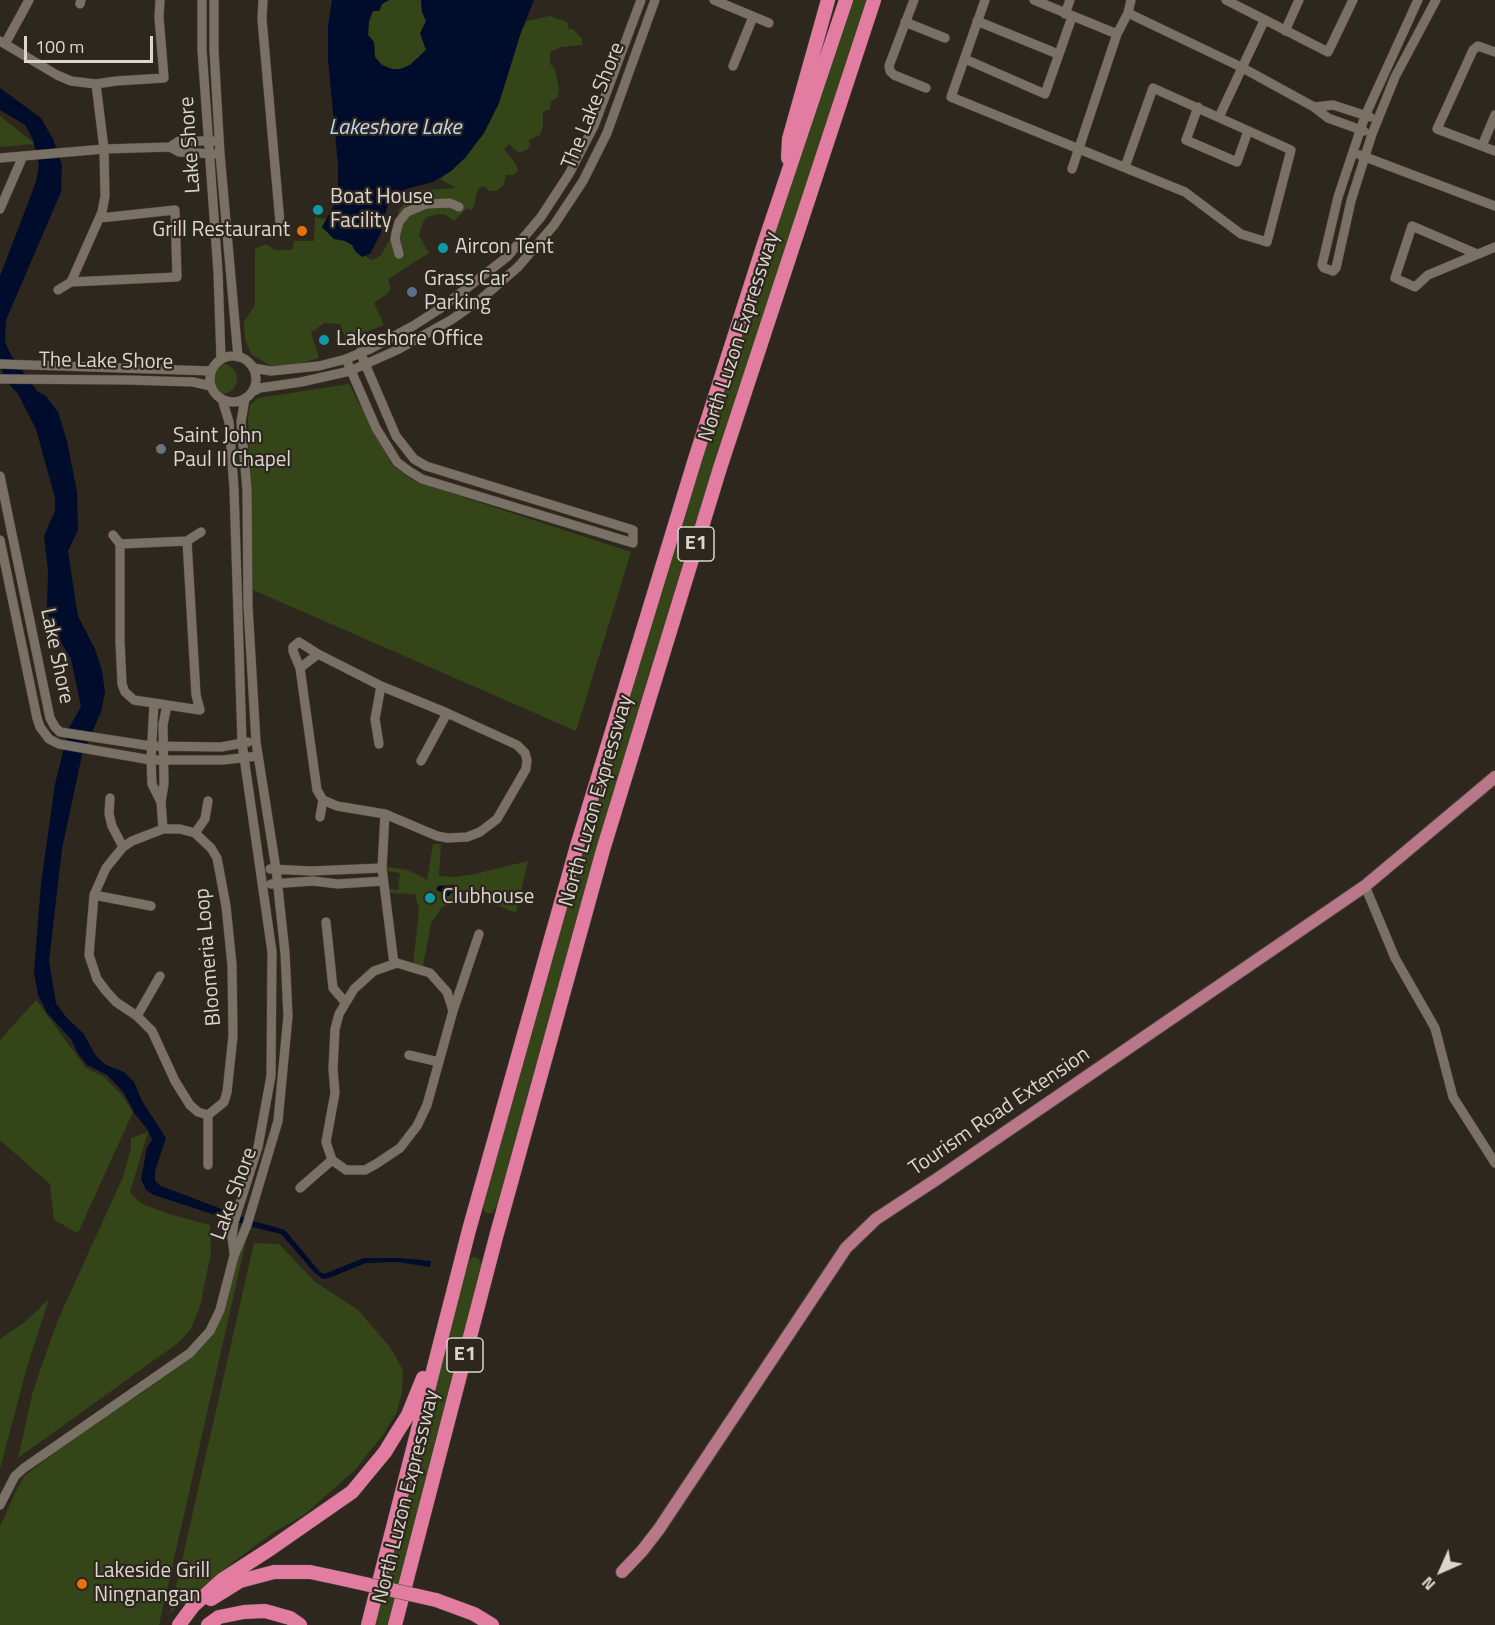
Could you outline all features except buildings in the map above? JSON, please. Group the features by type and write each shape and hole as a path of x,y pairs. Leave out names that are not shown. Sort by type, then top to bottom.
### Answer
{"highway":[{"path":"787,176 789,139 828,0"},
{"name":"North Luzon Expressway","path":"368,1625 443,1327 610,735 694,459 846,0"},
{"name":"North Luzon Expressway","path":"396,1622 493,1248 603,850 720,468 874,0"},
{"path":"179,1625 193,1606 222,1580 352,1492 385,1452 408,1415 443,1327"},
{"path":"186,1625 210,1599 232,1585 257,1576 292,1571 309,1572 436,1600 474,1614 492,1625"},
{"path":"208,1625 219,1617 265,1611 290,1618 300,1625"}],"main road":[{"name":"Tourism Road Extension","path":"622,1572 659,1529 846,1248 876,1219 947,1173 1365,886 1495,777"}],"street":[{"path":"29,0 3,42 57,75 71,81 96,84 164,78 159,17 160,0"},
{"name":"Lake Shore","path":"202,0 205,154 217,250 221,359"},
{"name":"Lake Shore","path":"214,0 219,141 238,357"},
{"path":"263,0 262,19 280,223"},
{"name":"The Lake Shore","path":"253,368 271,370 306,367 346,359 370,349 413,326 471,287 507,257 542,217 569,174 594,126 641,0"},
{"name":"The Lake Shore","path":"248,395 260,388 350,371 370,362 438,327 481,299 518,267 554,225 583,181 607,133 655,0"},
{"path":"714,0 769,23"},
{"path":"914,0 889,66 890,71 926,88"},
{"path":"985,0 951,97 1079,148 1125,168 1185,192 1241,234 1267,242 1291,150 1153,88 1125,168"},
{"path":"1034,0 1068,16 1117,34"},
{"path":"965,59 1045,94 1058,54 1070,0"},
{"path":"1072,169 1117,34 1128,13 1131,0"},
{"path":"1226,0 1239,3 1264,21 1328,52 1353,0"},
{"path":"1285,31 1299,0"},
{"path":"1418,0 1365,116 1338,197 1322,265 1333,271 1336,268 1351,201 1377,120 1395,77 1436,0"},
{"path":"1128,13 1241,67 1314,107 1328,118 1372,134"},
{"path":"733,66 753,17"},
{"path":"977,21 1058,54"},
{"path":"1219,117 1264,21"},
{"path":"905,22 945,38"},
{"path":"1495,52 1478,46 1473,50 1437,129 1495,151"},
{"path":"71,282 100,218 105,196 104,149 96,84"},
{"path":"1314,107 1333,105 1377,120"},
{"path":"1198,107 1186,140 1237,162 1248,130"},
{"path":"1340,123 1346,109"},
{"path":"1482,146 1495,115"},
{"path":"170,147 179,141 219,141"},
{"path":"0,158 104,149 170,147 179,152 220,154"},
{"path":"1353,153 1495,206"},
{"path":"0,209 23,156"},
{"path":"399,254 395,239 396,233 399,222 407,212 426,204 450,203 459,207"},
{"path":"58,290 71,282 177,277 175,210 100,218"},
{"path":"1477,254 1412,226 1395,278 1415,287 1428,275 1495,247"},
{"path":"217,250 229,250"},
{"path":"471,287 481,299"},
{"path":"346,359 376,428 387,447 397,462 422,480 633,543 633,530 426,466 414,459 396,436 370,362 370,349"},
{"path":"360,352 370,362"},
{"path":"230,356 238,357 244,359 253,368 256,383 248,395 234,402 222,399 212,386 211,371 221,359 230,356"},
{"name":"The Lake Shore","path":"0,364 211,371"},
{"name":"The Lake Shore","path":"2,379 171,381 212,386"},
{"name":"Lake Shore","path":"234,1256 247,1225 278,1121 288,1016 285,953 276,869 256,742 248,606 247,490 241,422 242,408 248,395"},
{"name":"Lake Shore","path":"222,399 229,422 234,488 242,743 272,952 271,1076 258,1147 234,1222 232,1237 234,1256"},
{"path":"422,480 426,466"},
{"name":"Lake Shore","path":"0,476 50,718 58,730 95,738 163,747 221,747 256,742"},
{"path":"120,544 188,541 201,532"},
{"path":"113,535 120,544 122,684 125,692 134,700 200,710 196,695 188,541"},
{"name":"Lake Shore","path":"0,540 37,718 40,727 49,739"},
{"path":"299,642 381,686 517,745 525,753 526,769 507,805 490,826 480,832 467,837 448,838 437,836 385,814 337,806 323,800 317,790 300,668 293,651 296,643 299,642"},
{"path":"300,668 318,654"},
{"path":"379,744 375,719 381,686"},
{"path":"154,704 151,746 152,784 161,802"},
{"path":"163,829 161,802 164,784 163,725 167,705"},
{"path":"421,761 447,713"},
{"path":"58,730 49,739 59,744 151,760 223,760 258,756"},
{"path":"110,798 109,814 123,847"},
{"path":"320,817 323,800"},
{"path":"208,801 205,819 195,833 180,829 163,829 132,841 123,847 106,868 94,895 89,954 97,979 116,1002 138,1016 152,1031 175,1081 190,1105 198,1112 208,1114 208,1165"},
{"path":"385,814 382,868 393,964"},
{"name":"Bloomeria Loop","path":"195,833 218,858 232,965 233,1036 227,1092 224,1102 208,1114"},
{"path":"262,885 382,868"},
{"path":"261,869 276,869 313,876 338,884 383,882"},
{"path":"1365,886 1395,958 1435,1028 1453,1097 1495,1163"},
{"path":"94,895 151,906"},
{"path":"326,922 333,988 345,1002"},
{"path":"453,1011 447,992 430,973 402,964 393,964 374,971 354,989 345,1002 335,1029 333,1069 335,1093 326,1142 332,1161 346,1170 365,1170 400,1148 417,1126 427,1105 453,1011 478,934"},
{"path":"138,1016 160,976"},
{"path":"409,1055 439,1062"},
{"path":"300,1188 332,1161"},
{"path":"0,1505 15,1476 34,1460 200,1344 210,1331 220,1310 234,1256"}],"green space":[{"path":"389,0 421,0 422,12 426,21 424,42 426,50 410,65 400,69 382,65 375,57 374,42 368,35 373,10 379,11 382,4"},
{"path":"851,0 870,0 500,1202 492,1213 486,1213 482,1202 627,698 726,380"},
{"path":"550,16 567,22 569,29 573,29 582,39 582,45 561,47 550,52 550,64 555,69 559,89 558,97 551,101 550,109 543,112 543,126 540,135 529,140 530,146 519,153 509,144 504,149 516,164 518,171 513,175 506,175 503,186 497,191 490,191 484,186 478,189 473,209 467,208 454,221 440,214 427,217 419,235 429,253 388,279 391,289 374,303 384,325 346,340 340,324 324,323 311,333 319,358 295,365 271,366 251,354 245,340 244,322 255,305 255,249 266,244 275,250 292,250 294,241 314,241 315,217 330,220 361,248 368,258 373,260 381,255 392,236 399,210 407,200 423,190 456,188 440,179 465,158 484,133 499,103 521,32 527,21"},
{"path":"0,116 35,144 0,147"},
{"path":"222,364 233,368 237,379 233,390 222,394 211,390 207,379 211,368"},
{"path":"349,384 392,465 414,481 631,552 576,731 253,590 248,417 250,405 258,398"},
{"path":"433,844 441,844 439,876 455,877 475,874 528,861 516,913 475,896 463,896 441,908 431,923 423,967 413,965 419,909 415,894 382,893 384,888 398,890 400,873 386,871 380,866 408,870 427,880"},
{"path":"36,1000 86,1068 104,1077 122,1095 133,1112 78,1233 54,1220 50,1184 0,1140 0,1040"},
{"path":"148,1132 130,1192 142,1204 210,1225 211,1252 200,1307 191,1329 178,1343 18,1458 33,1391 57,1322 123,1177 131,1148 131,1138"},
{"path":"239,1240 246,1241 159,1625 0,1625 0,1527 24,1476 86,1429 186,1361 216,1319"},
{"path":"254,1243 279,1244 315,1282 358,1310 390,1347 403,1370 402,1392 397,1412 383,1435 354,1471 304,1515 274,1532 170,1613"},
{"path":"473,1257 480,1260 482,1267 390,1625 372,1625 468,1260"},
{"path":"49,1299 27,1367 0,1469 0,1339 26,1321"}],"water":[{"name":"Lakeshore Lake","path":"332,0 389,0 382,4 379,11 373,11 369,21 368,35 374,42 375,57 382,65 400,69 410,65 426,50 420,33 426,21 422,12 421,0 534,0 521,32 499,103 484,133 465,158 450,172 433,182 406,189 389,202 381,233 370,254 362,257 352,245 334,239 322,227 338,198 338,165 328,59 328,26"},
{"path":"0,88 41,118 53,139 62,165 61,192 6,320 5,342 11,355 37,391 46,396 58,412 67,441 77,492 78,530 68,551 75,598 78,616 95,649 102,671 105,692 101,712 82,755 62,849 49,961 56,1003 66,1017 83,1033 96,1056 106,1065 124,1072 134,1082 142,1101 166,1138 155,1171 155,1180 161,1186 253,1221 285,1230 324,1274 364,1258 431,1261 430,1267 398,1262 366,1263 323,1279 314,1272 281,1234 252,1227 154,1195 146,1190 141,1179 147,1148 152,1140 148,1130 116,1084 107,1075 87,1065 71,1039 47,1013 38,995 34,972 41,884 55,784 69,728 81,707 71,659 51,626 47,609 48,571 44,536 55,511 55,498 36,429 18,394 7,382 0,366 0,276 36,182 39,165 33,140 25,125 0,110"},
{"path":"438,886 457,887 457,890 449,896 443,896 436,890"}],"place":[{"name":"Boat House Facility","path":"318,210"},
{"name":"Grill Restaurant","path":"302,231"},
{"name":"Aircon Tent","path":"443,248"},
{"name":"Grass Car Parking","path":"412,292"},
{"name":"Lakeshore Office","path":"324,340"},
{"name":"Saint John Paul II Chapel","path":"161,449"},
{"name":"Clubhouse","path":"430,898"},
{"name":"Lakeside Grill Ningnangan","path":"82,1584"}]}
